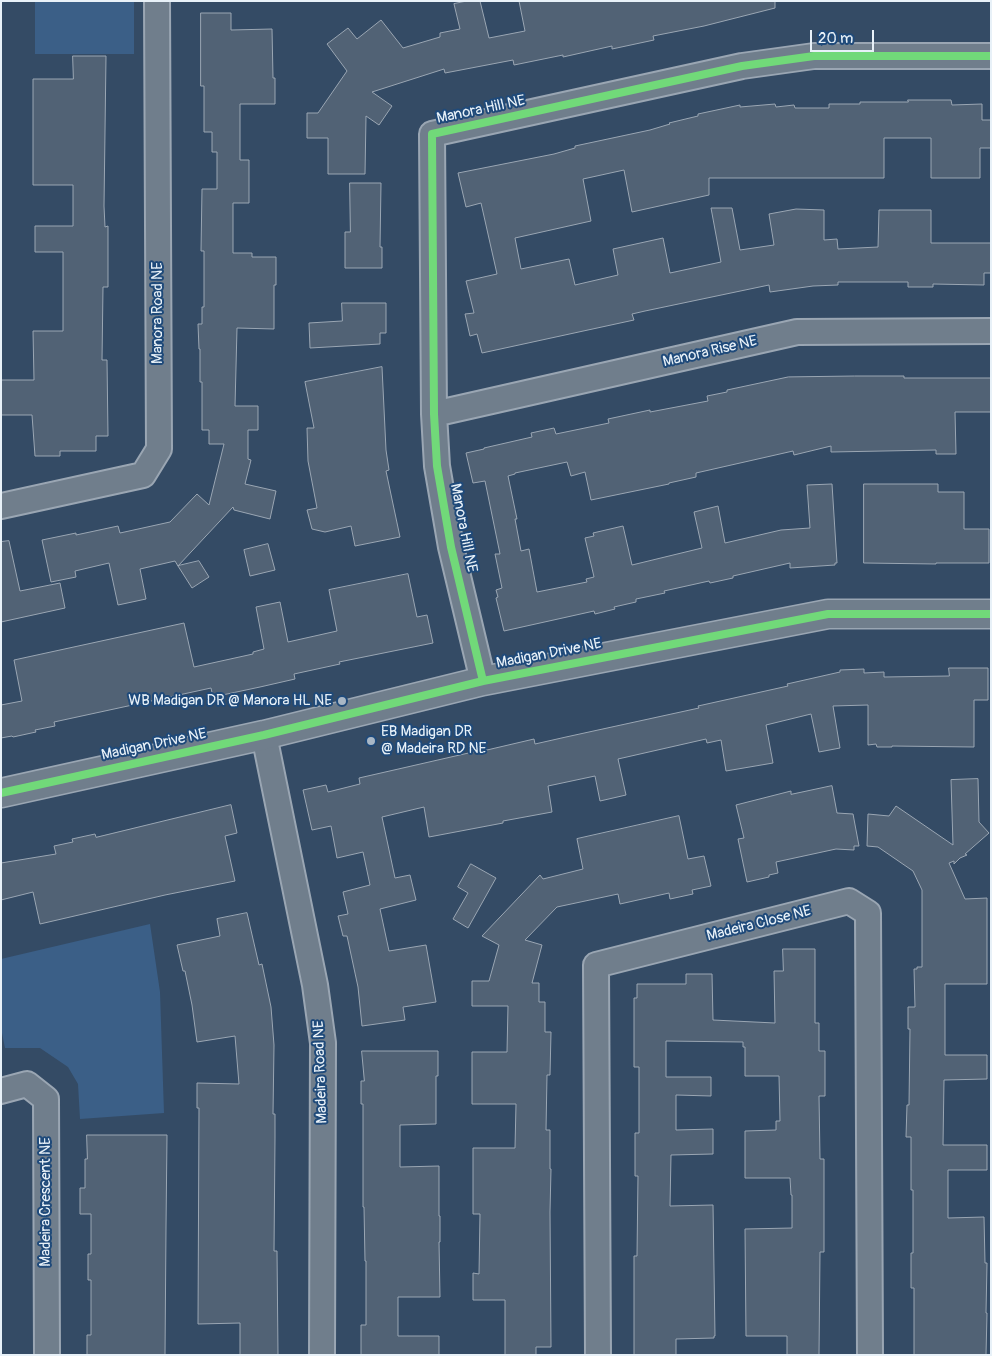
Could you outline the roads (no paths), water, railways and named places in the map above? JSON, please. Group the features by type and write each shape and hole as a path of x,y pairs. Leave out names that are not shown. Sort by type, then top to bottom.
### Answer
{"street":[{"name":"Manora Road NE","path":"1,506 143,475 159,449 157,1"},
{"name":"Manora Hill NE","path":"483,681 451,547 437,466 434,414 432,134 742,66 814,56 991,56"},
{"name":"Manora Rise NE","path":"434,414 797,332 991,331"},
{"name":"Madigan Drive NE","path":"1,793 264,735 483,681 828,614 991,614"},
{"name":"Madeira Road NE","path":"264,735 316,985 323,1043 322,1355"},
{"name":"Madeira Close NE","path":"598,1355 596,965 849,901 868,913 870,1355"},
{"name":"Madeira Crescent NE","path":"1,1091 27,1084 46,1100 47,1355"}],"place":[{"name":"WB Madigan DR @ Manora HL NE","path":"342,701"},
{"name":"EB Madigan DR @ Madeira RD NE","path":"371,741"}]}
